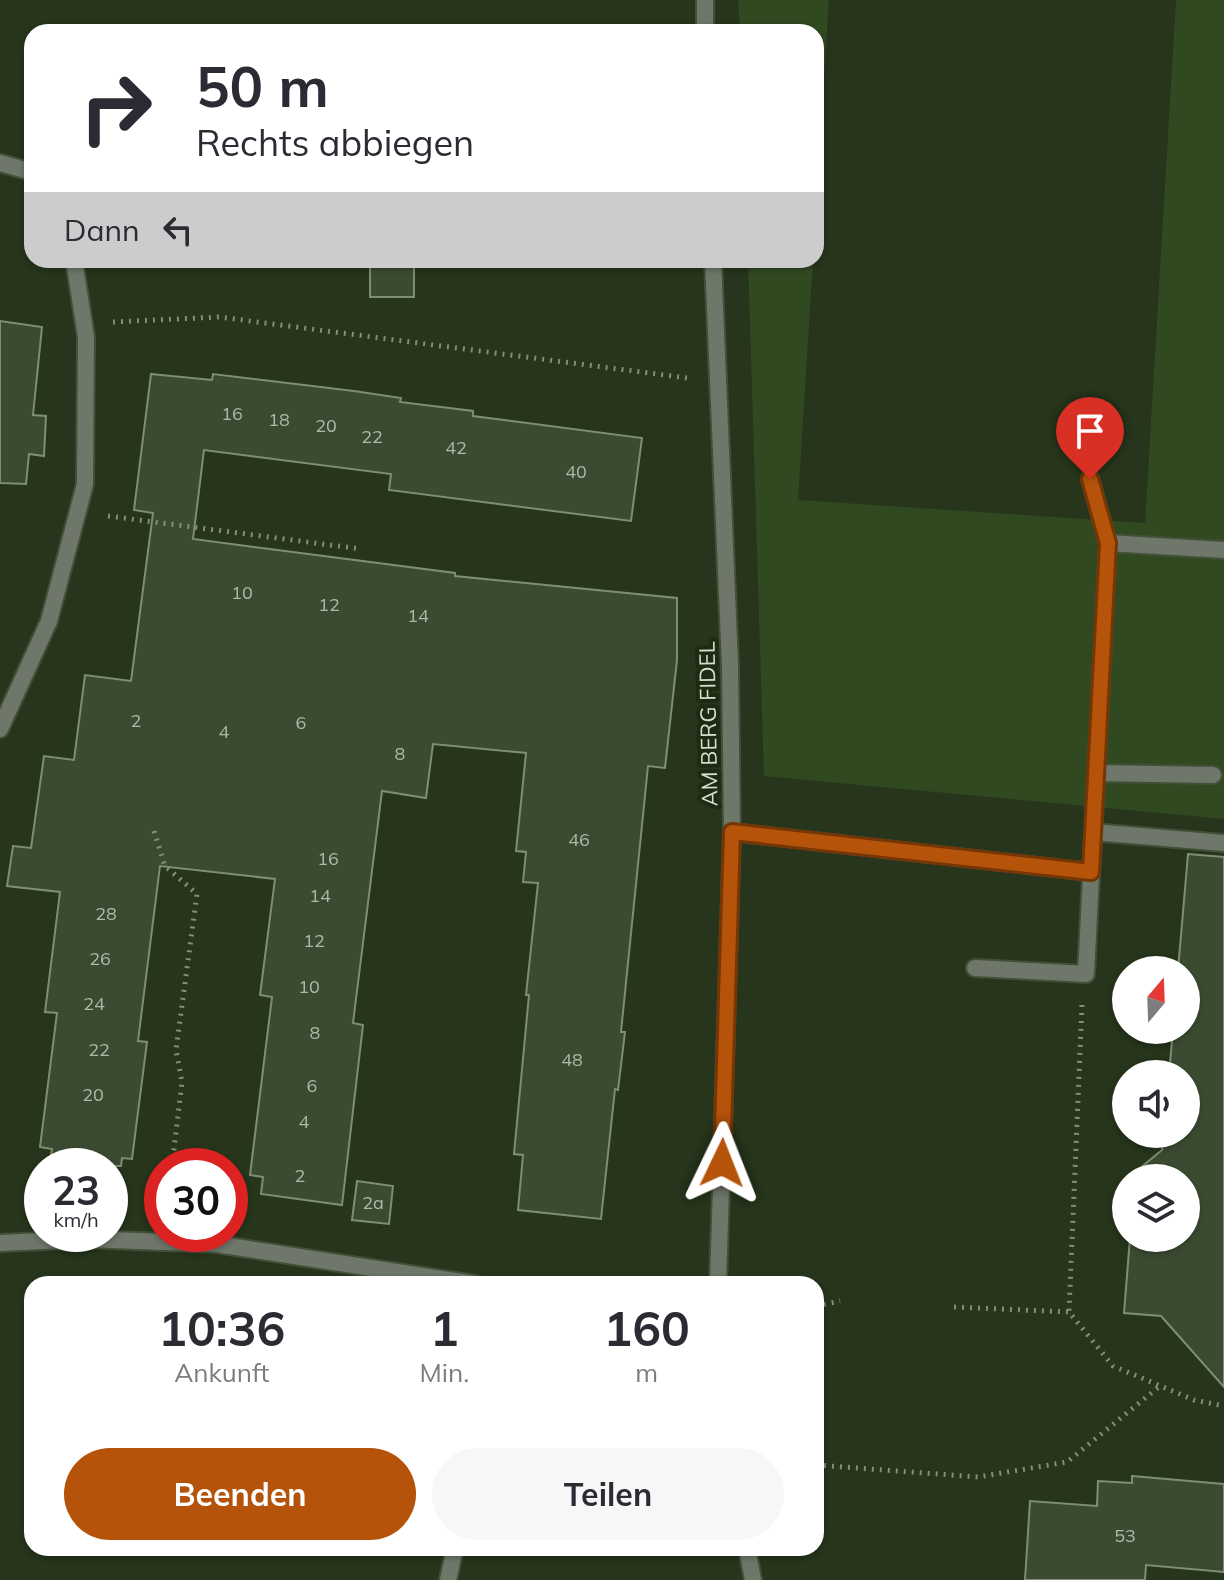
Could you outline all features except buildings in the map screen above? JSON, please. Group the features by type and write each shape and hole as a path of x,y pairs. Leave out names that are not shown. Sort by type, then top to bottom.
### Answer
{"street":[{"path":"705,0 705,24"},
{"path":"0,163 24,170"},
{"path":"0,729 49,621 85,484 84,324 75,268"},
{"name":"AM BERG FIDEL","path":"713,268 730,665 732,832 718,1276"},
{"path":"975,968 1086,974 1108,543 1090,479"},
{"path":"1108,543 1224,550"},
{"path":"1096,773 1213,775"},
{"path":"732,832 1091,872"},
{"path":"1093,832 1224,843"},
{"path":"0,1243 87,1239 216,1244 423,1276"},
{"path":"448,1580 453,1556"},
{"path":"748,1556 753,1580"}],"path":[{"path":"84,324 219,317 717,382"},
{"path":"78,512 361,549"},
{"path":"154,831 165,866 197,894 176,1050 182,1082 174,1148"},
{"path":"1086,974 1081,1016 1069,1312 1113,1366 1194,1400 1224,1406"},
{"path":"824,1304 840,1301"},
{"path":"954,1307 1069,1312"},
{"path":"824,1466 978,1477 1067,1462 1160,1386"}],"green space":[{"path":"738,0 829,0 824,80 824,24 740,24"},
{"path":"1176,0 1224,0 1224,819 764,776 748,268 812,268 798,500 1145,523"}],"route":[{"path":"722,1163 732,832 1091,872 1108,543 1090,479"}]}
